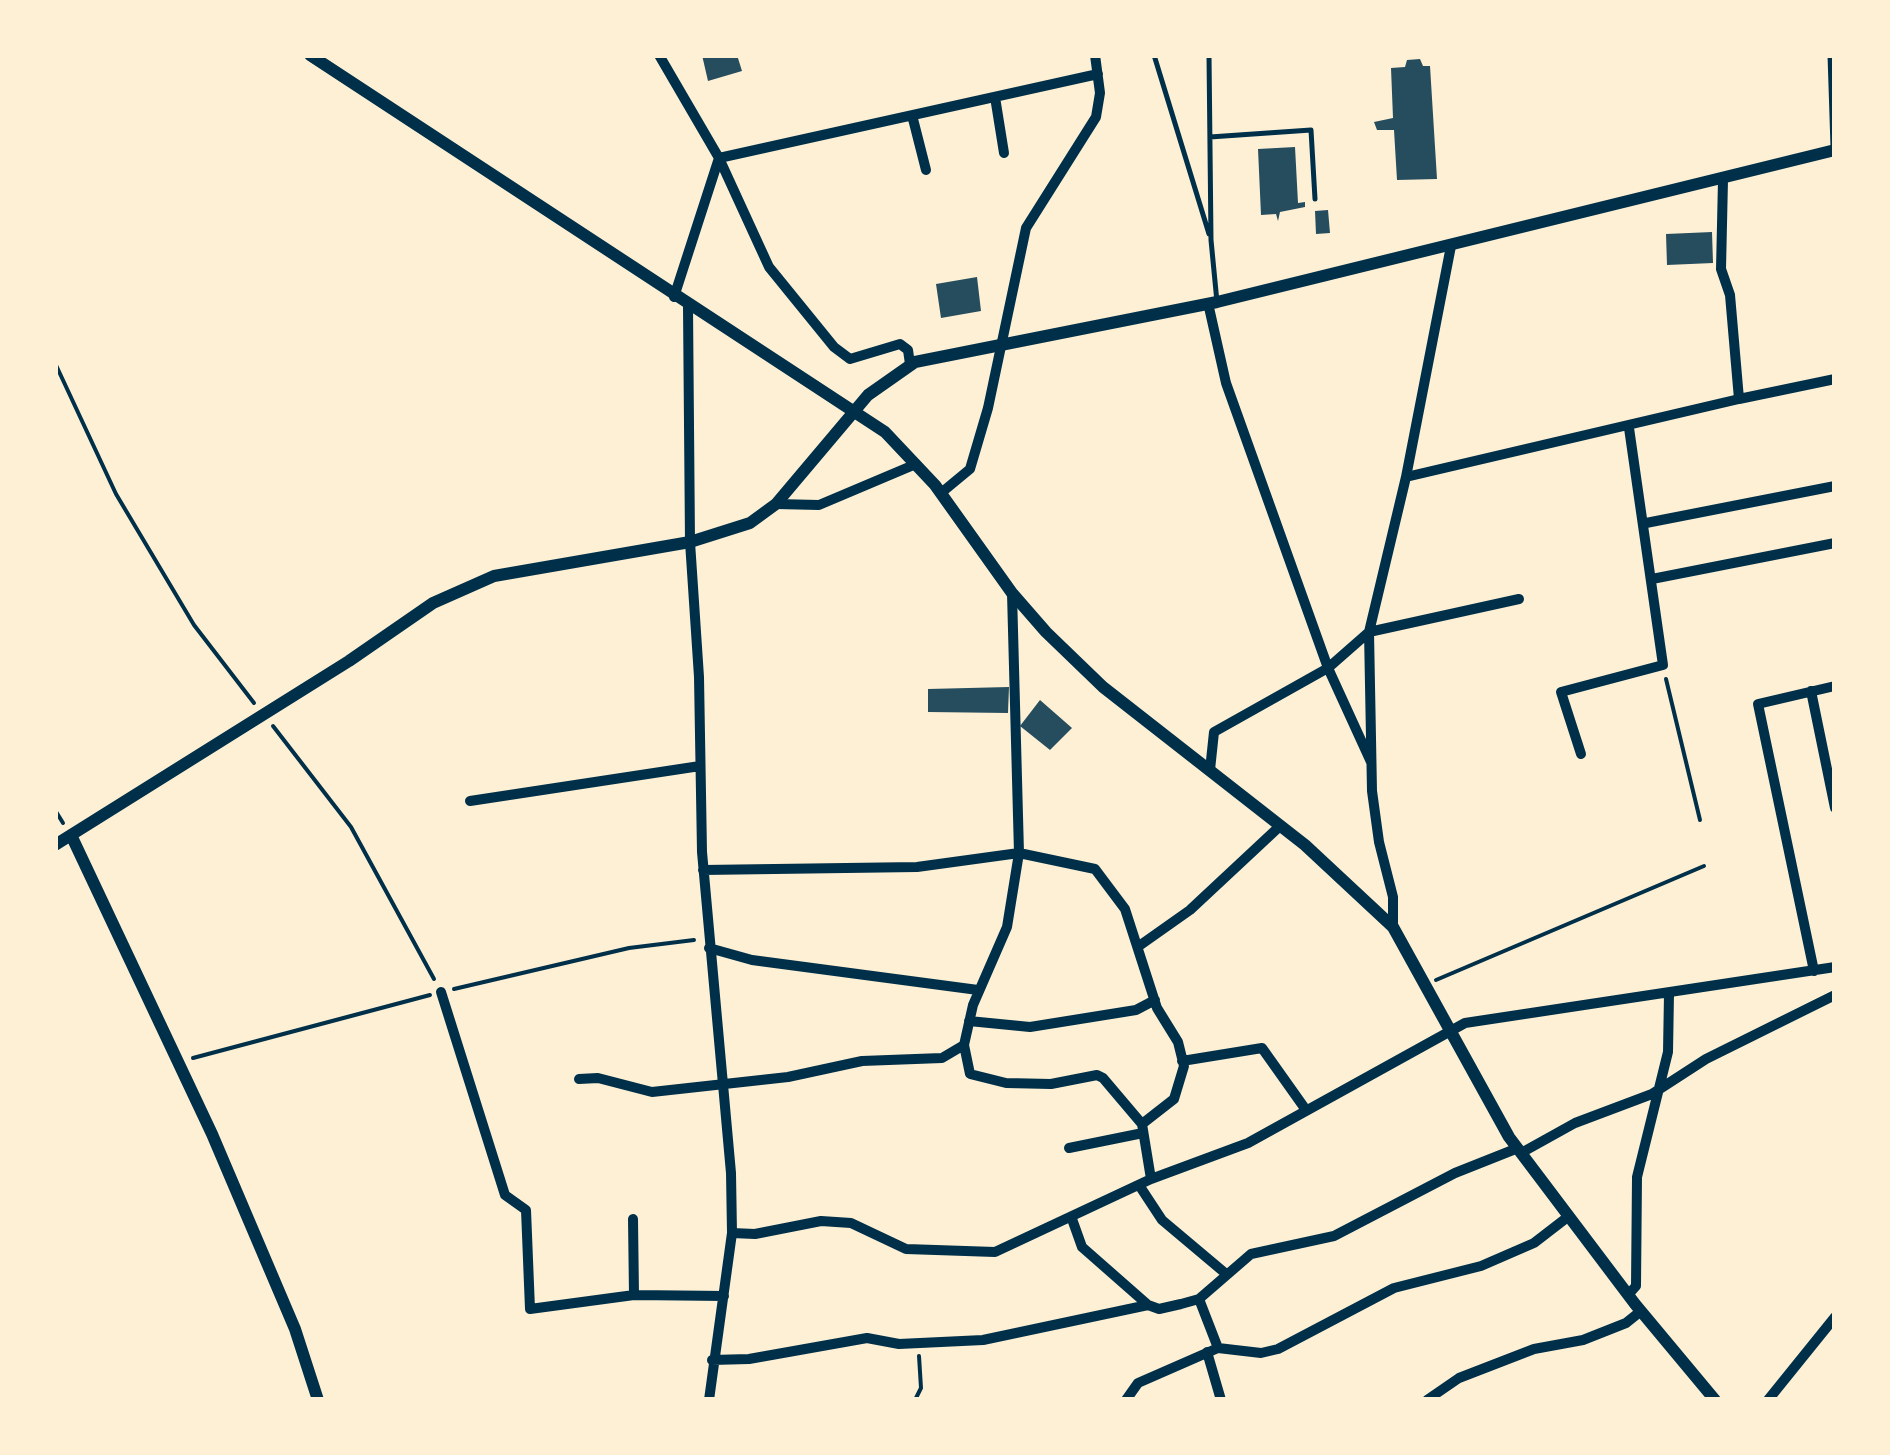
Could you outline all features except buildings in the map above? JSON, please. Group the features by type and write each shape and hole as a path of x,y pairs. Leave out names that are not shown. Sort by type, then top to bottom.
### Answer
{"street":[{"path":"310,55 688,307 885,432 941,493 1012,593 1103,688 1280,826 1393,927 1519,1151 1709,1398"},
{"path":"659,55 719,158 768,267 834,347 850,359 900,344 908,350 910,364"},
{"path":"941,493 970,469 988,408 1026,228 1096,117 1095,55"},
{"path":"719,158 1098,74"},
{"path":"995,97 1004,153"},
{"path":"912,115 926,170"},
{"path":"55,846 433,603 494,576 690,542 750,523 776,504 853,410 889,376 910,364 1212,303 1834,150"},
{"path":"674,297 719,158"},
{"path":"1723,180 1721,269 1730,295 1739,400"},
{"path":"1393,927 1393,897 1379,842 1371,762 1369,632 1406,477 1452,246"},
{"path":"1212,303 1226,384 1328,668 1371,762"},
{"path":"688,307 690,542 703,870 731,1173 732,1234 708,1400"},
{"path":"1406,477 1835,379"},
{"path":"1581,754 1561,692 1663,665 1630,428"},
{"path":"776,504 819,505 916,464"},
{"path":"1646,523 1835,486"},
{"path":"1652,579 1835,543"},
{"path":"1012,593 1019,853 1006,927 969,1021 964,1045 970,1074 1051,1084 1097,1075 1142,1128 1152,1179"},
{"path":"1210,770 1214,732 1328,668 1369,632 1519,599"},
{"path":"1814,971 1758,708 1760,701 1835,686"},
{"path":"1810,690 1835,808"},
{"path":"470,801 700,766"},
{"path":"1139,946 1190,910 1280,826"},
{"path":"70,835 179,1062 294,1329 318,1400"},
{"path":"703,870 916,867 1019,853 1095,868 1126,909 1155,1000 1182,1061 1181,1084 1174,1098 1142,1128 1069,1148"},
{"path":"709,943 752,960 978,990"},
{"path":"732,1234 756,1234 820,1221 851,1224 906,1249 995,1252 1152,1179 1248,1143 1465,1023 1835,967"},
{"path":"441,992 506,1195 526,1210 530,1308 634,1295 724,1296"},
{"path":"1628,1295 1637,1279 1637,1177 1668,1052 1669,994"},
{"path":"1072,1219 1082,1247 1148,1305 1159,1309 1198,1298 1251,1254 1334,1236 1455,1174 1519,1151 1574,1122 1660,1089 1694,1066 1835,995"},
{"path":"969,1021 1030,1027 1136,1010 1155,1000"},
{"path":"579,1079 598,1078 652,1092 818,1072 862,1061 942,1058 964,1045"},
{"path":"1182,1061 1262,1048 1306,1110"},
{"path":"1139,1185 1162,1220 1225,1273"},
{"path":"1126,1400 1138,1382 1212,1350 1262,1353 1278,1349 1394,1288 1481,1266 1534,1243 1569,1216"},
{"path":"633,1219 634,1295"},
{"path":"1198,1298 1221,1400"},
{"path":"712,1360 748,1359 868,1338 918,1342 984,1340 1148,1305"},
{"path":"1428,1400 1460,1378 1534,1349 1584,1340 1626,1322 1640,1311"},
{"path":"1768,1400 1835,1317"}],"lane":[{"path":"1154,55 1211,240"},
{"path":"1209,55 1212,303"},
{"path":"1830,55 1834,150"},
{"path":"1210,136 1311,130 1315,199"}],"path":[{"path":"55,363 116,494 194,625 351,827 441,992"},
{"path":"1663,665 1700,820"},
{"path":"1427,984 1704,866"},
{"path":"179,1062 441,992 629,948 709,943"},
{"path":"915,1400 920,1388 918,1342"}]}
